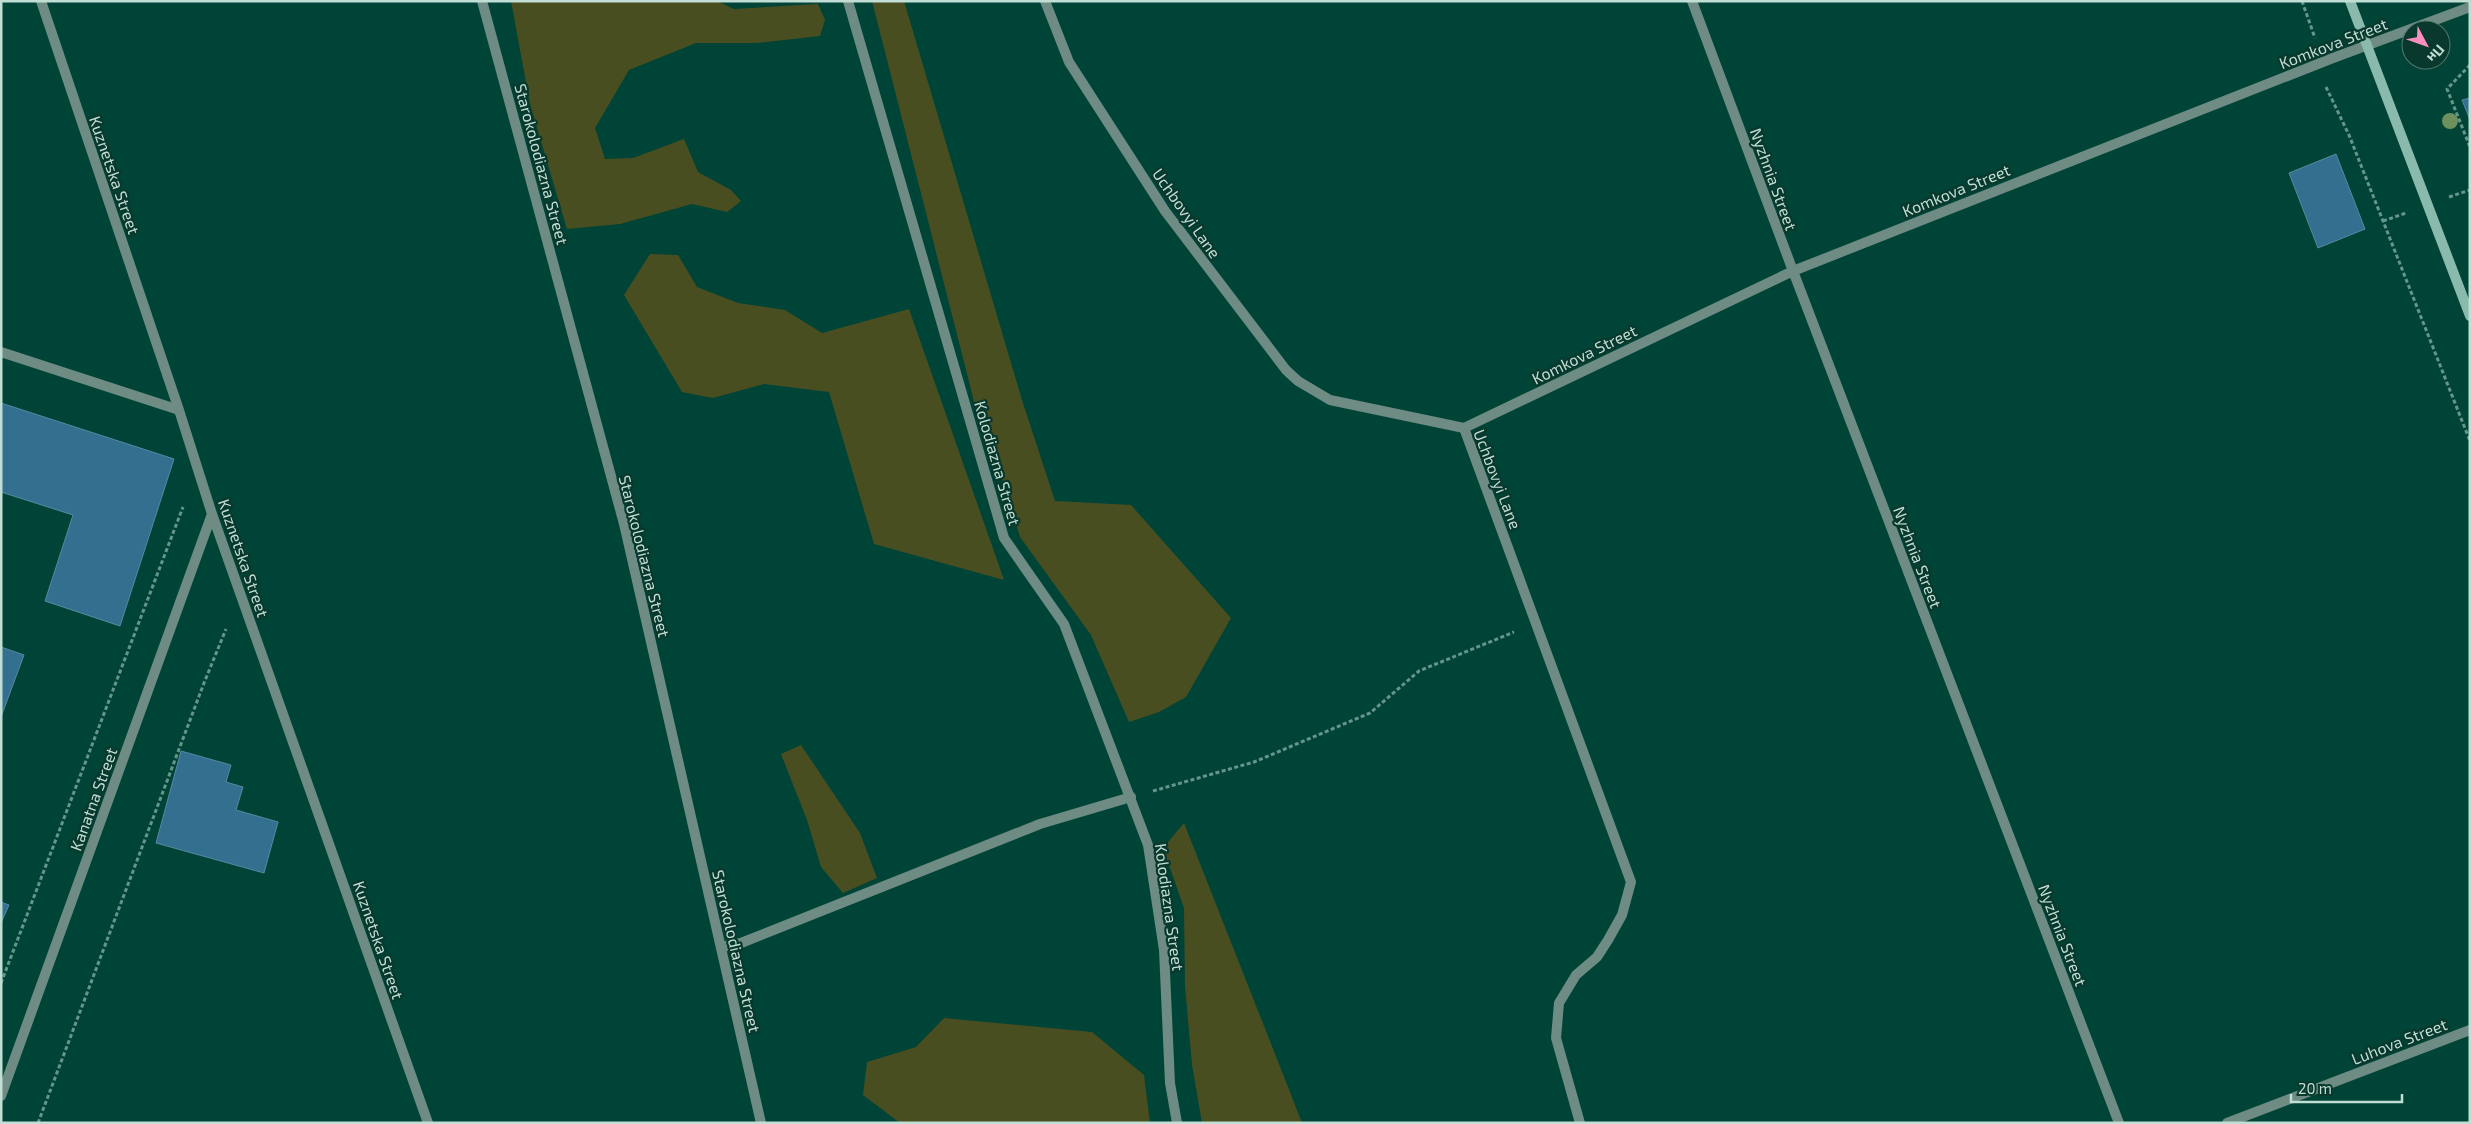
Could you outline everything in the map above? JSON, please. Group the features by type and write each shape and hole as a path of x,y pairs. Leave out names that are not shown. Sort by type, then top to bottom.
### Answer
{"street":[{"name":"Kuznetska Street","path":"41,1 179,410 212,514 428,1123"},
{"name":"Starokolodiazna Street","path":"482,1 624,524 761,1123"},
{"name":"Kolodiazna Street","path":"848,1 1004,538 1064,624 1148,845 1164,950 1170,1083 1177,1123"},
{"name":"Uchbovyi Lane","path":"1045,1 1068,62 1155,195 1286,370 1304,386 1330,400 1464,428 1631,882 1622,915 1608,940 1597,956 1576,975 1559,1003 1556,1038 1580,1123"},
{"name":"Nyzhnia Street","path":"1692,1 1793,271 2119,1123"},
{"path":"2350,1 2470,316"},
{"name":"Komkova Street","path":"1464,428 1793,271 2315,65 2470,7"},
{"path":"1,352 179,410"},
{"name":"Kanatna Street","path":"1,1096 212,514"},
{"path":"721,947 750,939 1040,824 1131,797"},
{"name":"Luhova Street","path":"2227,1123 2470,1030"}],"path":[{"path":"2302,1 2315,37 2315,65 2349,135 2470,441"},
{"path":"2470,65 2447,89 2470,147"},
{"path":"1,983 198,468"},
{"path":"38,1123 204,683 241,594"},
{"path":"1131,797 1254,762 1370,713 1420,671 1536,623"}],"green space":[{"path":"511,1 717,1 734,9 818,4 825,20 820,36 757,43 696,43 629,70 595,128 605,159 633,158 684,139 698,172 731,190 741,201 727,212 692,204 620,224 567,229 530,104"},
{"path":"872,1 904,1 1022,400 1055,501 1131,505 1231,618 1186,697 1159,712 1129,722 1091,635 1020,537 991,443 977,413"},
{"path":"650,254 678,255 697,287 738,303 785,310 822,333 909,309 1004,580 874,544 829,392 764,384 713,398 682,392 624,295"},
{"path":"801,745 860,833 877,878 843,893 821,867 807,820 781,754"},
{"path":"1184,823 1302,1123 1202,1123 1192,1065 1185,986 1184,908 1163,848"},
{"path":"944,1018 1092,1032 1144,1075 1150,1123 900,1123 863,1095 867,1062 916,1047"}],"building":[{"path":"2470,98 2470,120 2462,100"},
{"path":"2336,154 2365,229 2318,248 2289,173"},
{"path":"1,403 174,459 120,626 45,601 73,515 1,492"},
{"path":"1,647 24,655 1,717"},
{"path":"181,751 231,765 226,782 243,787 236,810 278,822 264,873 156,843"},
{"path":"1,902 9,905 1,923"}]}
